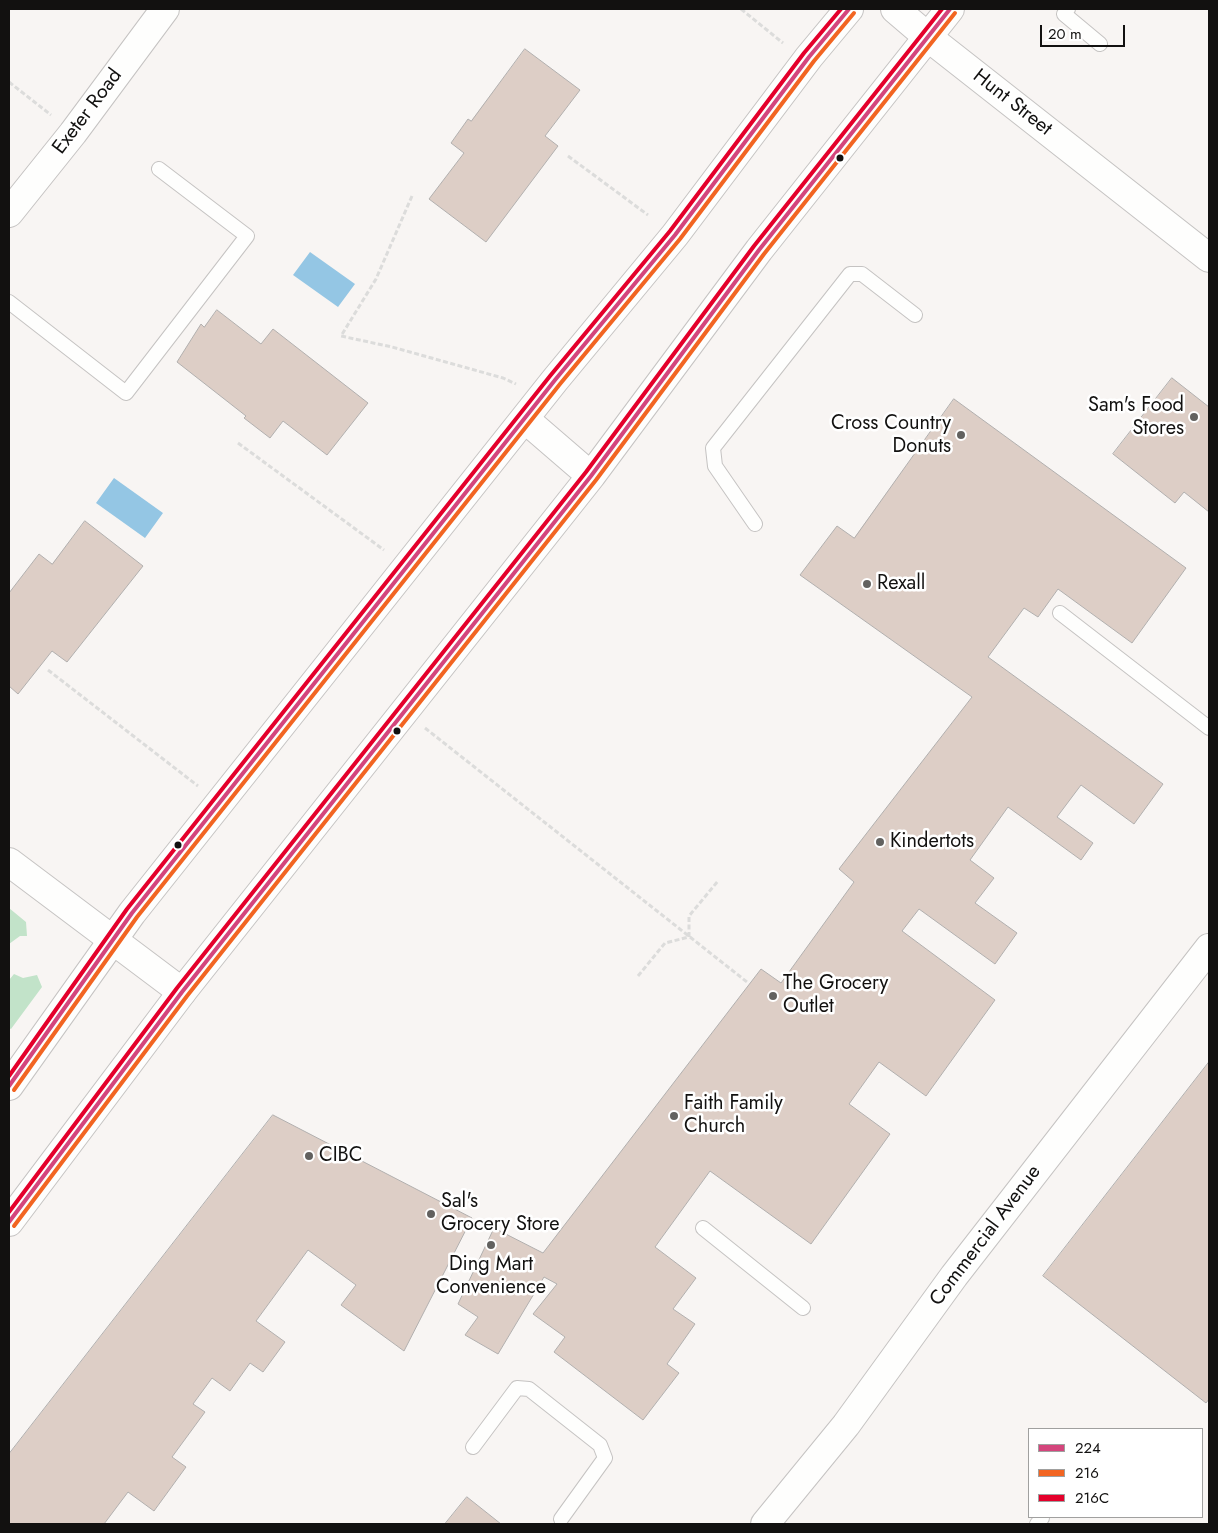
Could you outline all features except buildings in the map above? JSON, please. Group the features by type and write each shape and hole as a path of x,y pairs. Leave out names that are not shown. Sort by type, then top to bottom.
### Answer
{"main road":[{"name":"Exeter Road","path":"9,213 74,133 165,9"},
{"path":"9,1086 132,913 675,235 803,65 849,9"},
{"name":"Hunt Street","path":"895,9 929,38 1209,258"},
{"path":"9,1222 182,992 591,476 759,250 929,38 950,9"},
{"path":"526,420 591,476"},
{"path":"9,862 93,928 113,940 182,992"},
{"name":"Commercial Avenue","path":"773,1521 846,1425 954,1276 1209,948"}],"lane":[{"path":"1068,9 1064,14 1100,44"},
{"path":"9,302 126,394 248,236 159,169"},
{"path":"755,524 715,466 713,448 850,274 862,274 914,315"},
{"path":"1060,613 1209,728"},
{"path":"703,1228 803,1308"},
{"path":"473,1447 517,1388 529,1390 600,1445 605,1458 561,1519"}],"path":[{"path":"741,9 783,43"},
{"path":"9,82 74,133"},
{"path":"568,156 648,215"},
{"path":"412,196 376,279 341,336 392,347 493,375 519,386"},
{"path":"238,443 387,552"},
{"path":"48,670 202,789"},
{"path":"405,713 747,982"},
{"path":"689,937 689,916 718,881"},
{"path":"638,976 665,942 689,937"}],"green space":[{"path":"9,908 26,922 27,936 20,936 9,944"},
{"path":"14,974 23,978 37,975 42,987 11,1029 9,1028 9,980"}],"water":[{"path":"310,252 355,284 338,307 293,275"},
{"path":"114,478 163,513 145,538 96,503"}],"transit line":[{"name":"216C","path":"9,1076 127,909 550,376 670,231 804,53 841,9"},
{"name":"224","path":"9,1086 132,913 555,380 675,235 809,57 849,9"},
{"name":"216C","path":"9,1212 177,988 586,472 754,246 942,9"},
{"name":"224","path":"9,1222 182,992 591,476 759,250 950,9"},
{"name":"216","path":"14,1090 137,917 560,384 680,239 814,61 854,13"},
{"name":"216","path":"14,1226 187,996 596,480 764,254 955,13"}],"place":[{"name":"Sam's Food Stores","path":"1194,417"},
{"name":"Cross Country Donuts","path":"961,435"},
{"name":"Rexall","path":"867,584"},
{"name":"Kindertots","path":"880,842"},
{"name":"The Grocery Outlet","path":"773,996"},
{"name":"Faith Family Church","path":"674,1116"},
{"name":"CIBC","path":"309,1156"},
{"name":"Sal's Grocery Store","path":"431,1214"},
{"name":"Ding Mart Convenience","path":"491,1245"}]}
